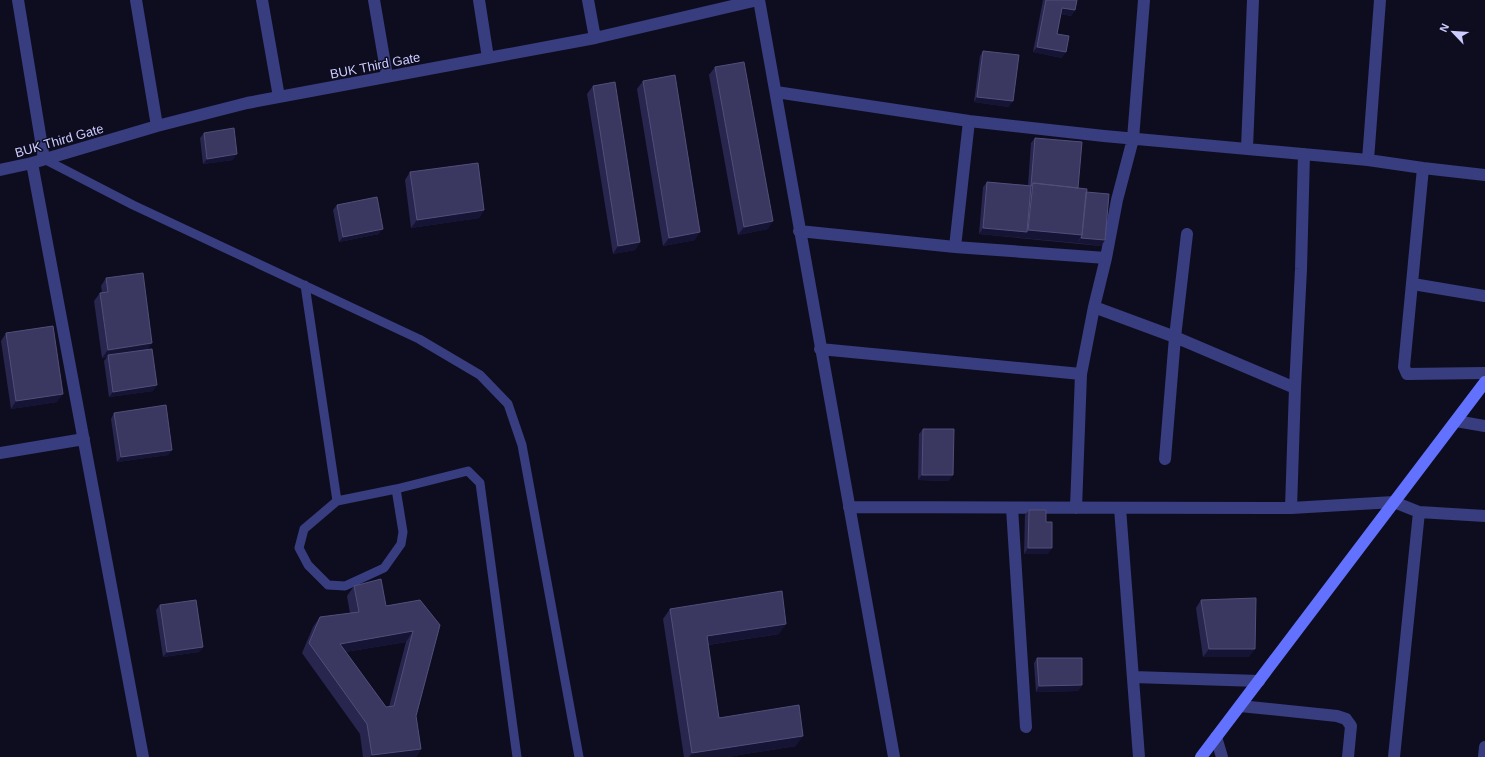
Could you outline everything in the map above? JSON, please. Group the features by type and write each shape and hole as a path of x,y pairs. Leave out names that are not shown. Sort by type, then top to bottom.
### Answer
{"street":[{"path":"18,0 44,159"},
{"path":"136,0 157,126"},
{"path":"262,0 280,97"},
{"path":"374,0 387,76"},
{"path":"479,0 488,58"},
{"path":"588,0 595,38"},
{"path":"759,0 820,349 894,757"},
{"name":"BUK Third Gate","path":"0,170 32,163 157,126 247,103 595,38 759,0"},
{"path":"1076,508 1081,374 1117,200 1133,139 1144,0"},
{"path":"1247,148 1253,0"},
{"path":"1368,160 1380,0"},
{"path":"776,92 969,122 1133,139 1368,160 1424,168 1485,174"},
{"path":"955,247 969,122"},
{"path":"1290,508 1301,269 1304,154"},
{"path":"32,163 143,757"},
{"path":"1424,168 1404,367 1407,374 1485,372"},
{"path":"799,231 955,247 1106,258"},
{"path":"1165,459 1175,337 1187,234"},
{"path":"1413,284 1485,296"},
{"path":"1094,307 1175,337 1295,388"},
{"path":"820,349 1081,374"},
{"path":"1201,757 1485,382"},
{"path":"1456,421 1485,426"},
{"path":"0,453 84,439"},
{"path":"849,507 1290,508 1394,502 1419,512 1485,516"},
{"path":"1012,508 1026,727"},
{"path":"1120,508 1139,757"},
{"path":"1394,757 1419,512"},
{"path":"1133,677 1259,681"},
{"path":"1240,706 1337,716 1346,719 1351,726 1348,757"},
{"path":"1216,737 1222,757"},
{"path":"1484,757 1485,747"}],"lane":[{"path":"44,159 133,205 419,339 480,375 508,404 522,445 578,757"},
{"path":"305,285 337,501"},
{"path":"396,489 403,532 401,544 384,568 346,586 328,584 308,565 299,548 304,529 337,501 396,489 468,471 480,483 518,757"}],"building":[{"path":"1046,0 1077,0 1075,10 1062,8 1057,34 1069,36 1066,52 1037,47"},
{"path":"983,51 1019,55 1013,101 977,97"},
{"path":"744,62 773,221 744,227 715,67"},
{"path":"675,75 700,232 669,238 643,81"},
{"path":"615,82 640,242 618,246 593,86"},
{"path":"234,128 237,154 207,159 204,133"},
{"path":"1035,138 1082,142 1078,188 1033,183 1031,186"},
{"path":"478,163 484,210 417,220 410,172"},
{"path":"987,182 1031,186 1027,232 983,228"},
{"path":"1033,183 1087,189 1082,235 1028,230"},
{"path":"1086,192 1109,194 1105,240 1081,238"},
{"path":"377,197 383,229 343,237 337,205"},
{"path":"143,273 152,343 108,350 100,293 108,292 106,278"},
{"path":"53,326 63,394 16,401 6,333"},
{"path":"152,349 157,385 113,392 108,355"},
{"path":"166,405 172,450 121,457 114,413"},
{"path":"923,429 954,429 953,475 922,475"},
{"path":"1029,510 1046,510 1046,522 1052,522 1052,548 1028,548"},
{"path":"381,579 386,606 420,600 440,625 416,716 421,749 372,755 367,724 309,643 320,617 359,612 354,586","holes":["413,631 394,706 386,707 340,644"]},
{"path":"782,591 786,624 707,636 719,718 799,705 803,736 692,753 670,609"},
{"path":"1256,598 1255,649 1209,649 1201,600"},
{"path":"196,600 203,647 167,652 160,605"},
{"path":"1037,658 1082,658 1082,685 1039,686"}]}
